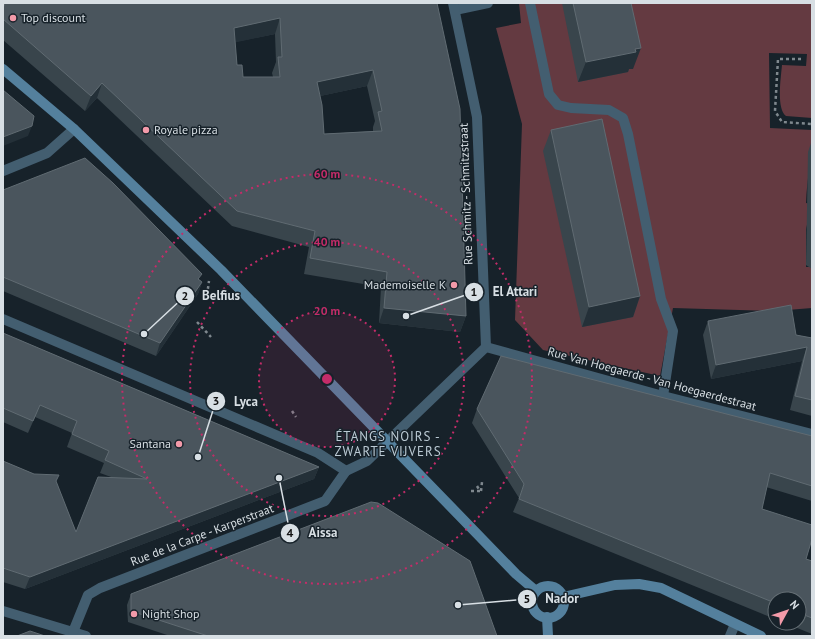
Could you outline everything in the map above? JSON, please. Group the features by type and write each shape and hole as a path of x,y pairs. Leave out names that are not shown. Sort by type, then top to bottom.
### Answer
{"street":[{"path":"454,7 488,3"},
{"path":"530,3 549,94 558,105 572,108 609,110 623,118 628,134 661,299 673,330 663,396"},
{"name":"Rue Schmitz - Schmitzstraat","path":"454,7 477,117 486,347"},
{"path":"3,69 74,129 221,270 516,574 536,591"},
{"path":"3,171 47,154 74,129"},
{"path":"3,319 318,453 346,471"},
{"path":"388,441 486,347"},
{"name":"Rue Van Hoegaerde - Van Hoegaerdestraat","path":"486,347 663,396 812,434"},
{"name":"Rue de la Carpe - Karperstraat","path":"73,632 88,595 100,588 325,501 346,471 367,461 388,441"},
{"path":"563,597 616,585 639,584 661,588 761,636"},
{"path":"551,586 560,592 563,597 563,606 559,613 547,617 536,613 533,608 533,596 540,588 551,586"},
{"path":"3,611 86,636"},
{"path":"547,617 548,636"},
{"path":"730,636 735,624"}],"path":[{"path":"802,59 778,59 775,111 782,122 812,124"},
{"path":"208,295 208,282 211,280"},
{"path":"197,322 211,337"},
{"path":"292,411 296,417"},
{"path":"481,491 482,482"},
{"path":"477,486 481,491"},
{"path":"472,491 481,491"}],"shaded area":[{"path":"519,3 812,3 812,118 786,116 781,107 780,100 782,65 806,66 807,54 769,53 770,128 812,130 806,203 812,204 806,229 806,267 812,267 812,308 775,311 673,308 660,376 543,350 515,320 522,124 496,28 521,23"}],"building":[{"path":"5,3 437,3 460,109 466,316 384,308 387,272 310,258 315,231 237,211 102,83 91,96 3,19 3,8","holes":["280,18 282,57 278,57 280,77 243,77 242,65 237,65 234,28","373,70 382,111 378,112 382,131 324,134 322,105 317,82"]},
{"path":"573,3 631,3 641,48 635,49 636,52 586,62"},
{"path":"3,90 34,116 32,126 3,137"},
{"path":"602,119 640,296 589,307 551,130"},
{"path":"85,158 113,183 202,274 198,279 202,282 160,343 3,277 3,190"},
{"path":"791,305 796,335 812,338 812,400 795,396 807,347 716,365 708,321"},
{"path":"3,333 319,467 30,577 3,568 3,461 34,474 59,475 56,481 76,532 98,477 147,479 105,460 109,451 72,434 77,421 40,405 33,421 3,408"},
{"path":"501,356 812,436 812,486 770,473 762,509 812,525 812,539 806,559 812,561 812,618 807,616 807,591 767,591 767,600 519,499 524,484 477,409"},
{"path":"371,502 378,503 470,561 497,636 208,636 131,611 131,594"},
{"path":"30,631 45,636 17,636"}],"place":[{"name":"Top discount","path":"13,18"},
{"name":"Royale pizza","path":"146,130"},
{"name":"Mademoiselle K","path":"454,285"},
{"name":"El Attari","path":"406,316"},
{"name":"Belfius","path":"144,334"},
{"name":"Santana","path":"179,444"},
{"name":"Lyca","path":"198,457"},
{"name":"Aissa","path":"279,478"},
{"name":"Nador","path":"458,605"},
{"name":"Night Shop","path":"134,614"}],"district":[{"name":"ÉTANGS NOIRS - ZWARTE VIJVERS","path":"388,444"}]}
